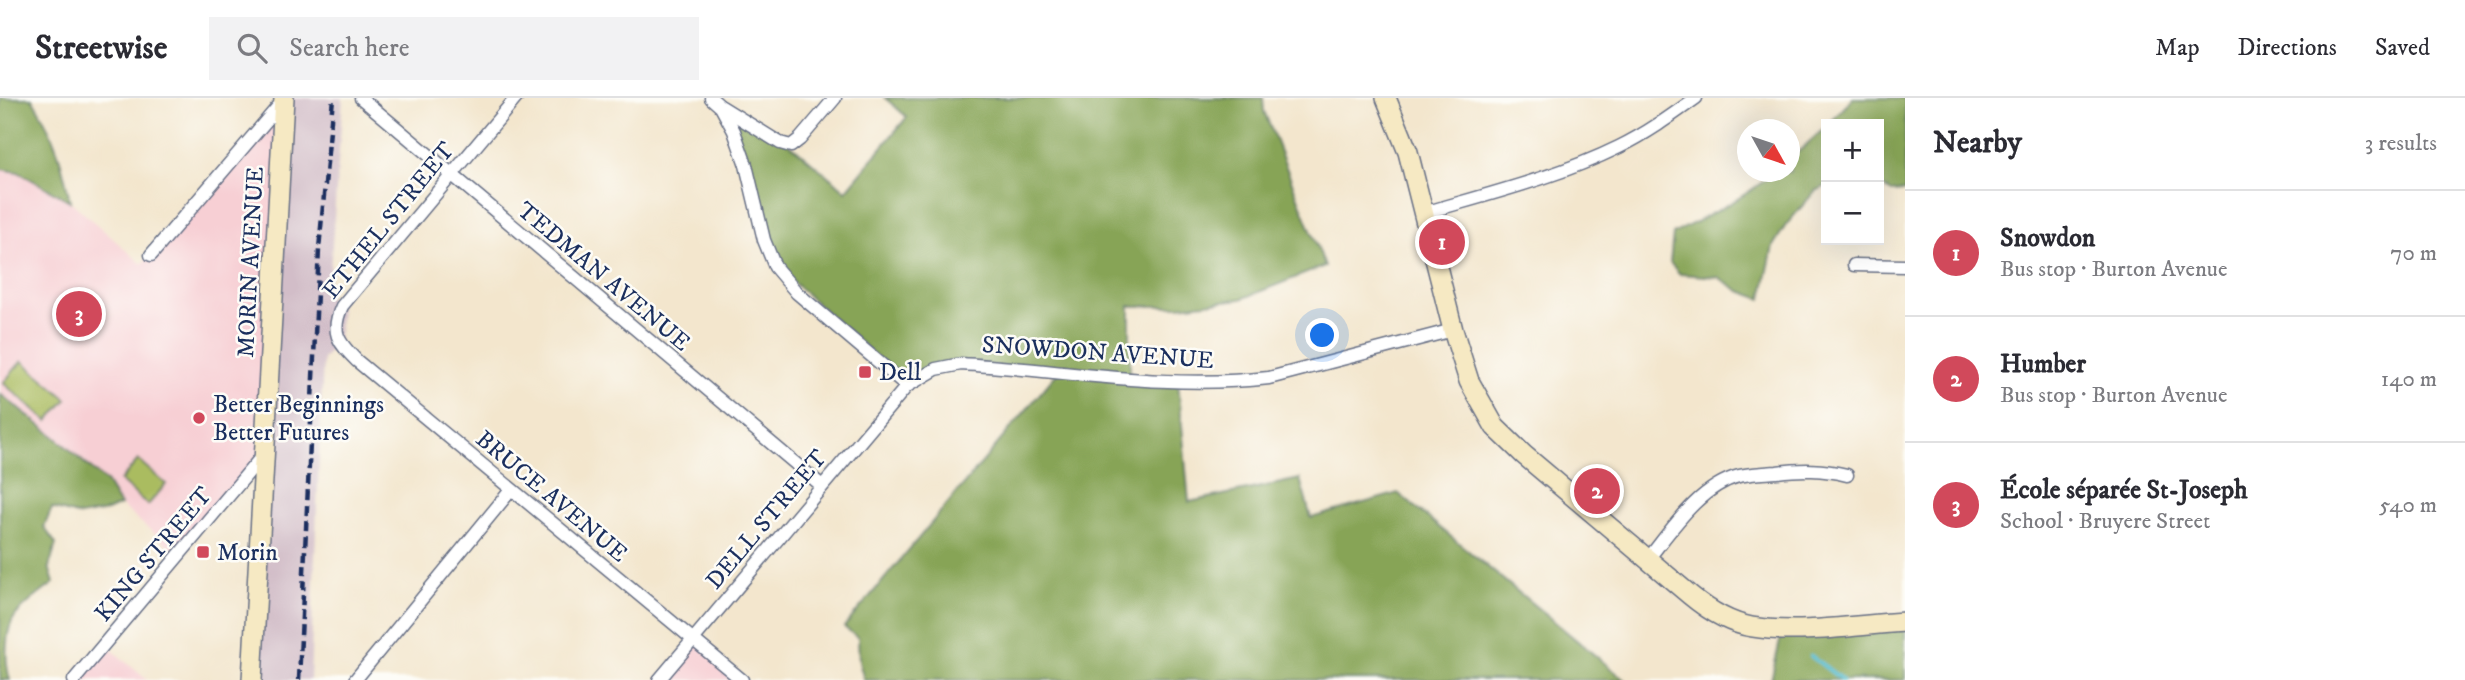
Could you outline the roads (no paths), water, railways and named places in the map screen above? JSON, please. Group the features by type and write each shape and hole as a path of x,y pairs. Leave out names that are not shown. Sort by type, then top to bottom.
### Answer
{"street":[{"name":"TEDMAN AVENUE","path":"361,98 821,485"},
{"name":"ETHEL STREET","path":"339,341 335,330 336,318 342,306 516,98"},
{"path":"711,98 780,143 791,146 835,98"},
{"path":"1386,98 1408,152 1453,330 1469,380 1495,428 1709,611 1751,627 1802,629 1905,622"},
{"path":"1424,213 1525,182 1618,148 1696,98"},
{"path":"151,255 284,99"},
{"name":"MORIN AVENUE","path":"252,680 284,99"},
{"path":"721,107 734,131 746,165 764,240 775,267 797,293 907,386"},
{"path":"1854,265 1905,266"},
{"name":"SNOWDON AVENUE","path":"907,386 936,369 961,364 1152,382 1243,381 1269,378 1453,330"},
{"name":"BRUCE AVENUE","path":"339,341 357,361 742,680"},
{"name":"DELL STREET","path":"659,680 907,386"},
{"name":"KING STREET","path":"74,680 264,454"},
{"path":"1648,559 1698,502 1722,483 1739,476 1811,469 1847,475"},
{"path":"355,680 511,490"}],"waterway":[{"path":"1811,656 1842,680"}],"railway":[{"path":"299,680 319,249 333,98"}],"place":[{"name":"Snowdon","path":"1442,242"},
{"name":"École séparée St-Joseph","path":"79,314"},
{"name":"Dell","path":"865,372"},
{"name":"Better Beginnings Better Futures","path":"199,418"},
{"name":"Humber","path":"1597,491"},
{"name":"Morin","path":"203,552"}]}
